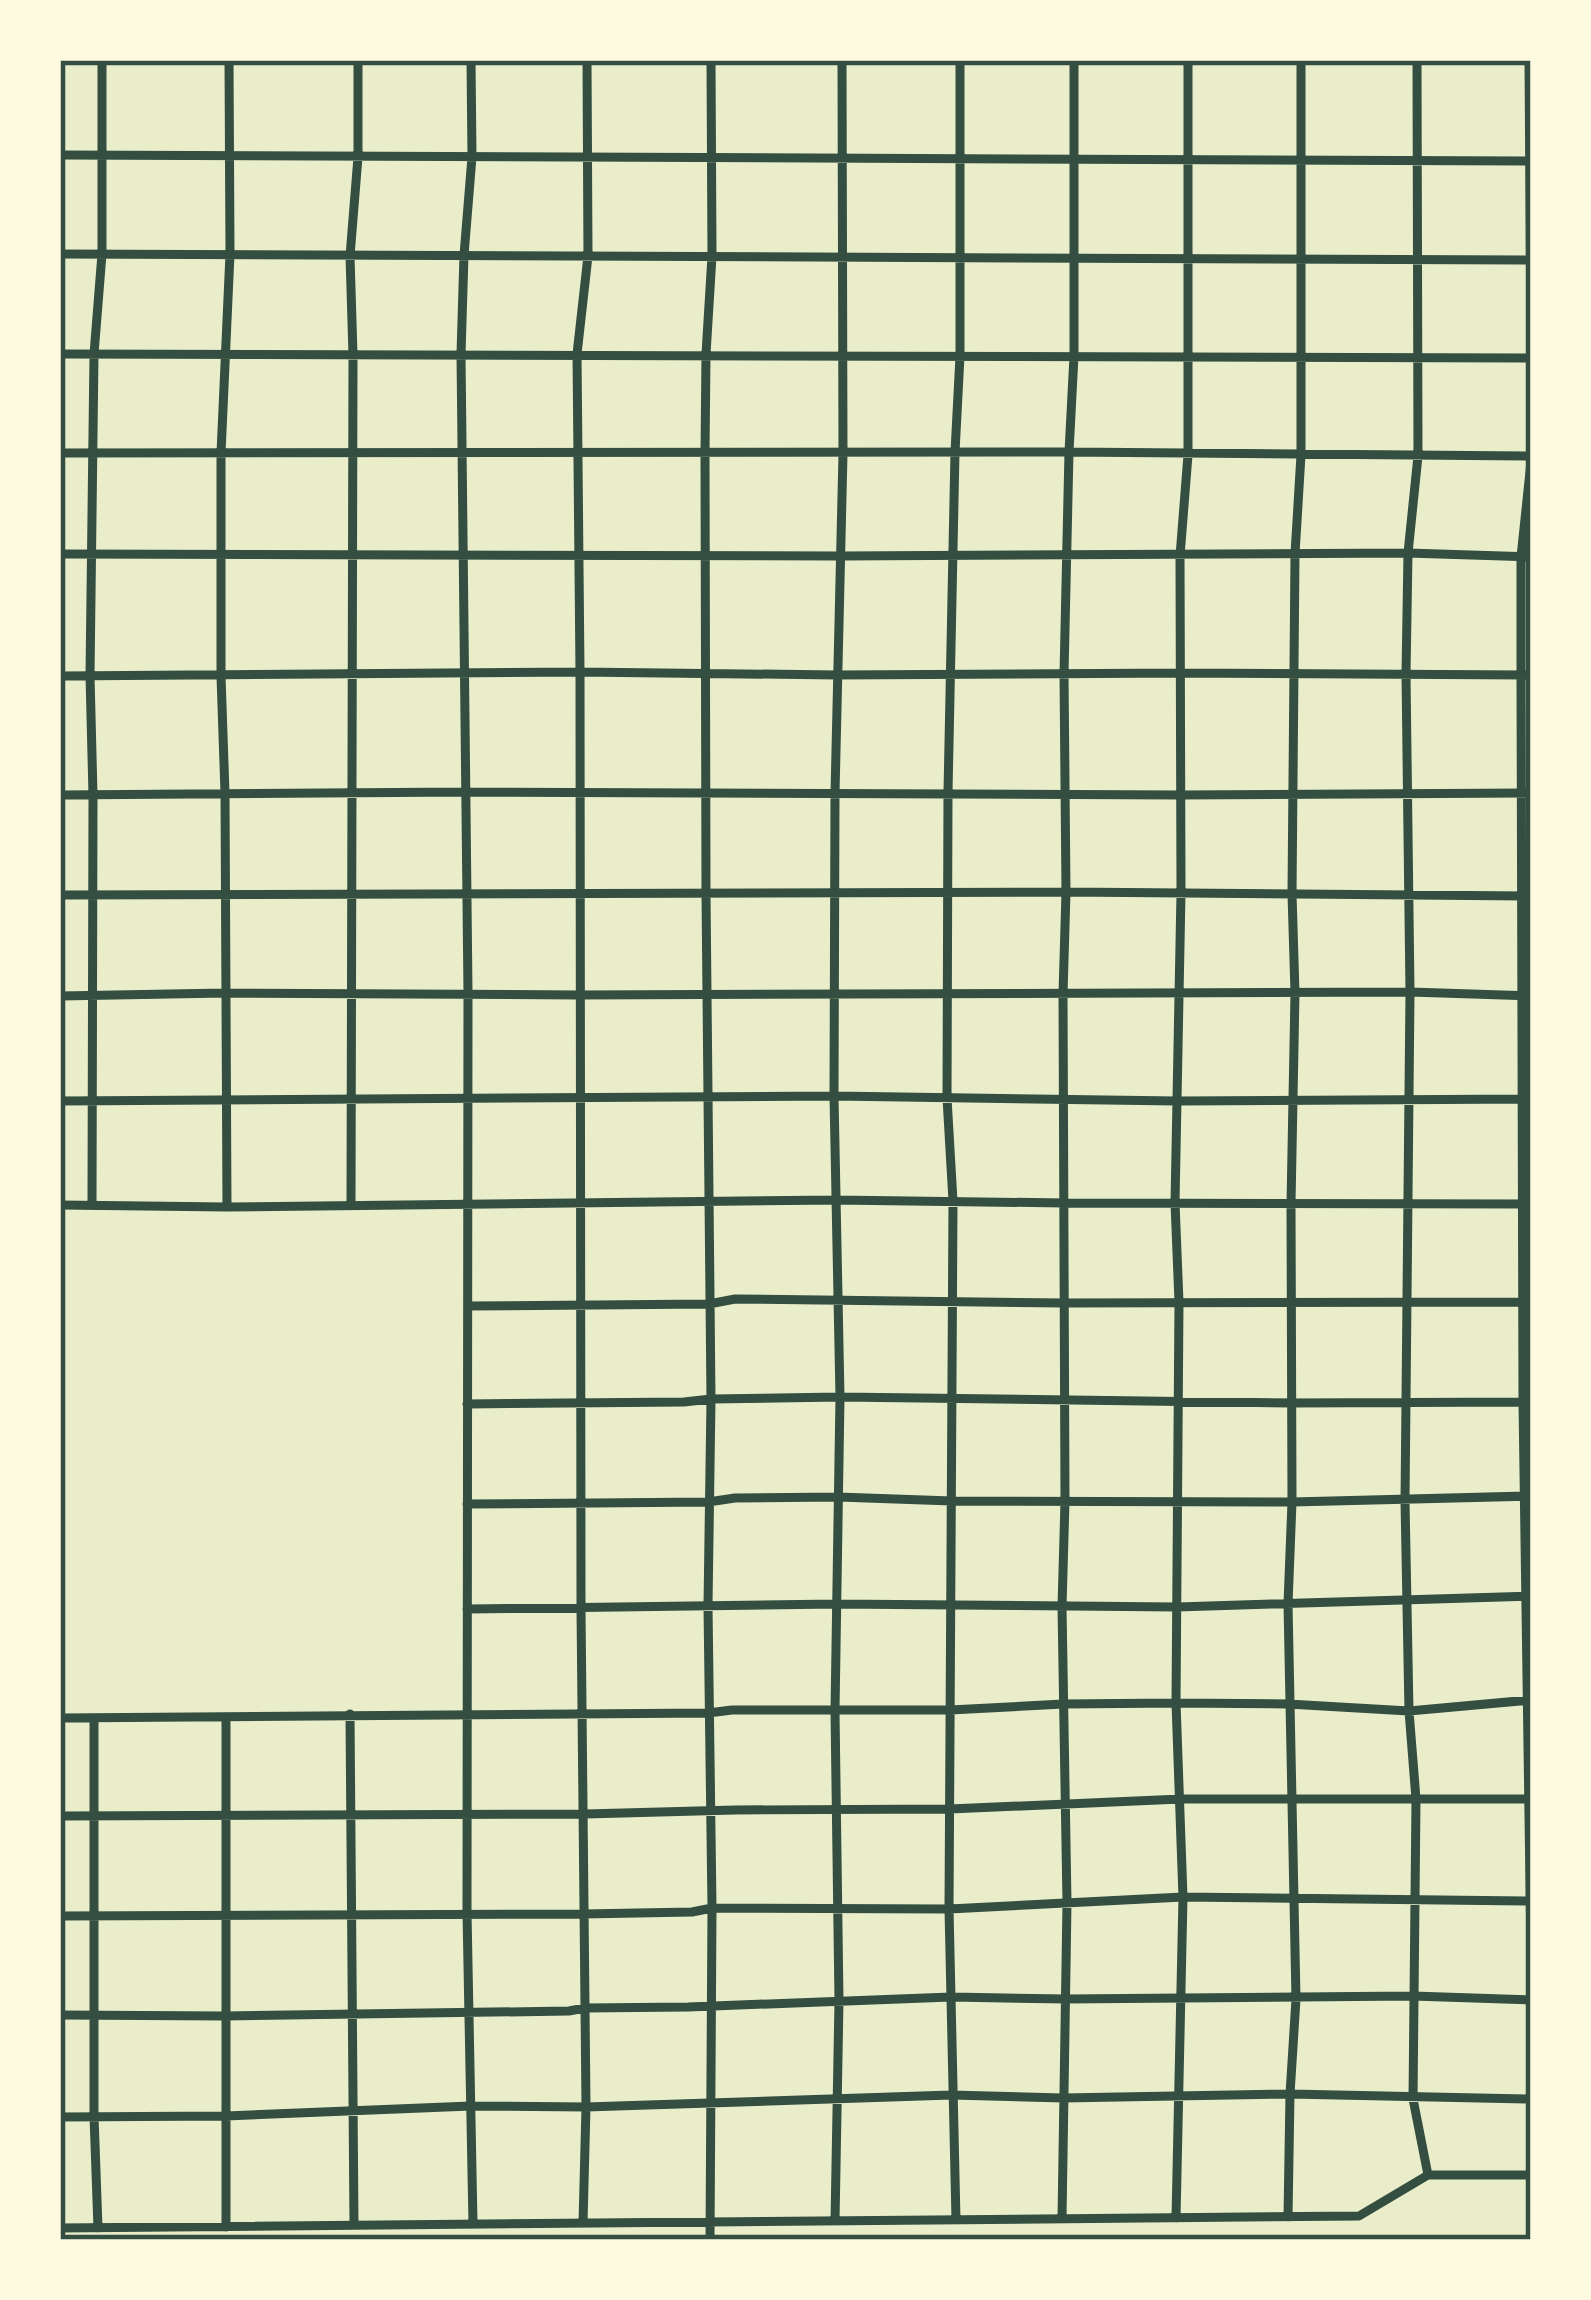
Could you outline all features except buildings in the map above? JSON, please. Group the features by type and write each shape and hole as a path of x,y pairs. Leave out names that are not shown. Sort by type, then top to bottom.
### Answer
{"street":[{"path":"92,1205 90,676 94,354 102,254 102,60"},
{"path":"227,1207 221,453 230,254 229,60"},
{"path":"351,1204 350,256 358,157 358,60"},
{"path":"471,60 472,157 461,354 469,1205 467,1913 473,2224"},
{"path":"583,2223 577,354 588,256 587,60"},
{"path":"710,2240 705,454 712,256 711,60"},
{"path":"835,2221 840,1397 834,1096 843,454 842,60"},
{"path":"956,2220 949,1909 954,1302 946,1098 949,675 960,356 960,60"},
{"path":"1062,2219 1067,1903 1062,1606 1064,674 1074,356 1074,60"},
{"path":"1177,2218 1183,1897 1176,1703 1179,1302 1175,1203 1181,893 1180,556 1188,455 1188,60"},
{"path":"1288,2217 1296,1999 1288,1604 1301,60"},
{"path":"1417,60 1418,456 1408,553 1406,674 1410,992 1405,1501 1409,1711 1416,1799 1413,2099 1428,2175"},
{"path":"1529,60 1531,343"},
{"path":"60,155 1530,161"},
{"path":"60,254 1531,260"},
{"path":"60,354 1531,358"},
{"path":"60,454 1069,452 1531,459 1526,557 1531,1952"},
{"path":"60,554 1408,553 1526,557"},
{"path":"60,676 464,672 1526,675"},
{"path":"60,796 1526,793"},
{"path":"60,895 1066,892 1527,896"},
{"path":"60,996 1410,992 1527,996"},
{"path":"60,1101 834,1096 1527,1099"},
{"path":"60,1205 836,1200 1527,1204"},
{"path":"469,1306 709,1304 735,1299 1527,1302"},
{"path":"467,1404 840,1397 1527,1402"},
{"path":"467,1504 838,1497 1292,1502 1528,1496"},
{"path":"467,1610 836,1604 1178,1607 1529,1596"},
{"path":"60,1718 950,1710 1176,1703 1409,1711 1529,1700"},
{"path":"350,1714 354,2225"},
{"path":"94,1718 98,2228"},
{"path":"226,1718 226,2227"},
{"path":"60,1816 585,1814 950,1809 1181,1799 1529,1799"},
{"path":"60,1916 949,1909 1183,1897 1530,1901"},
{"path":"60,2015 569,2011 951,1996 1531,2000"},
{"path":"60,2117 951,2095 1531,2099"},
{"path":"60,2228 1359,2216 1428,2175 1531,2175"}]}
